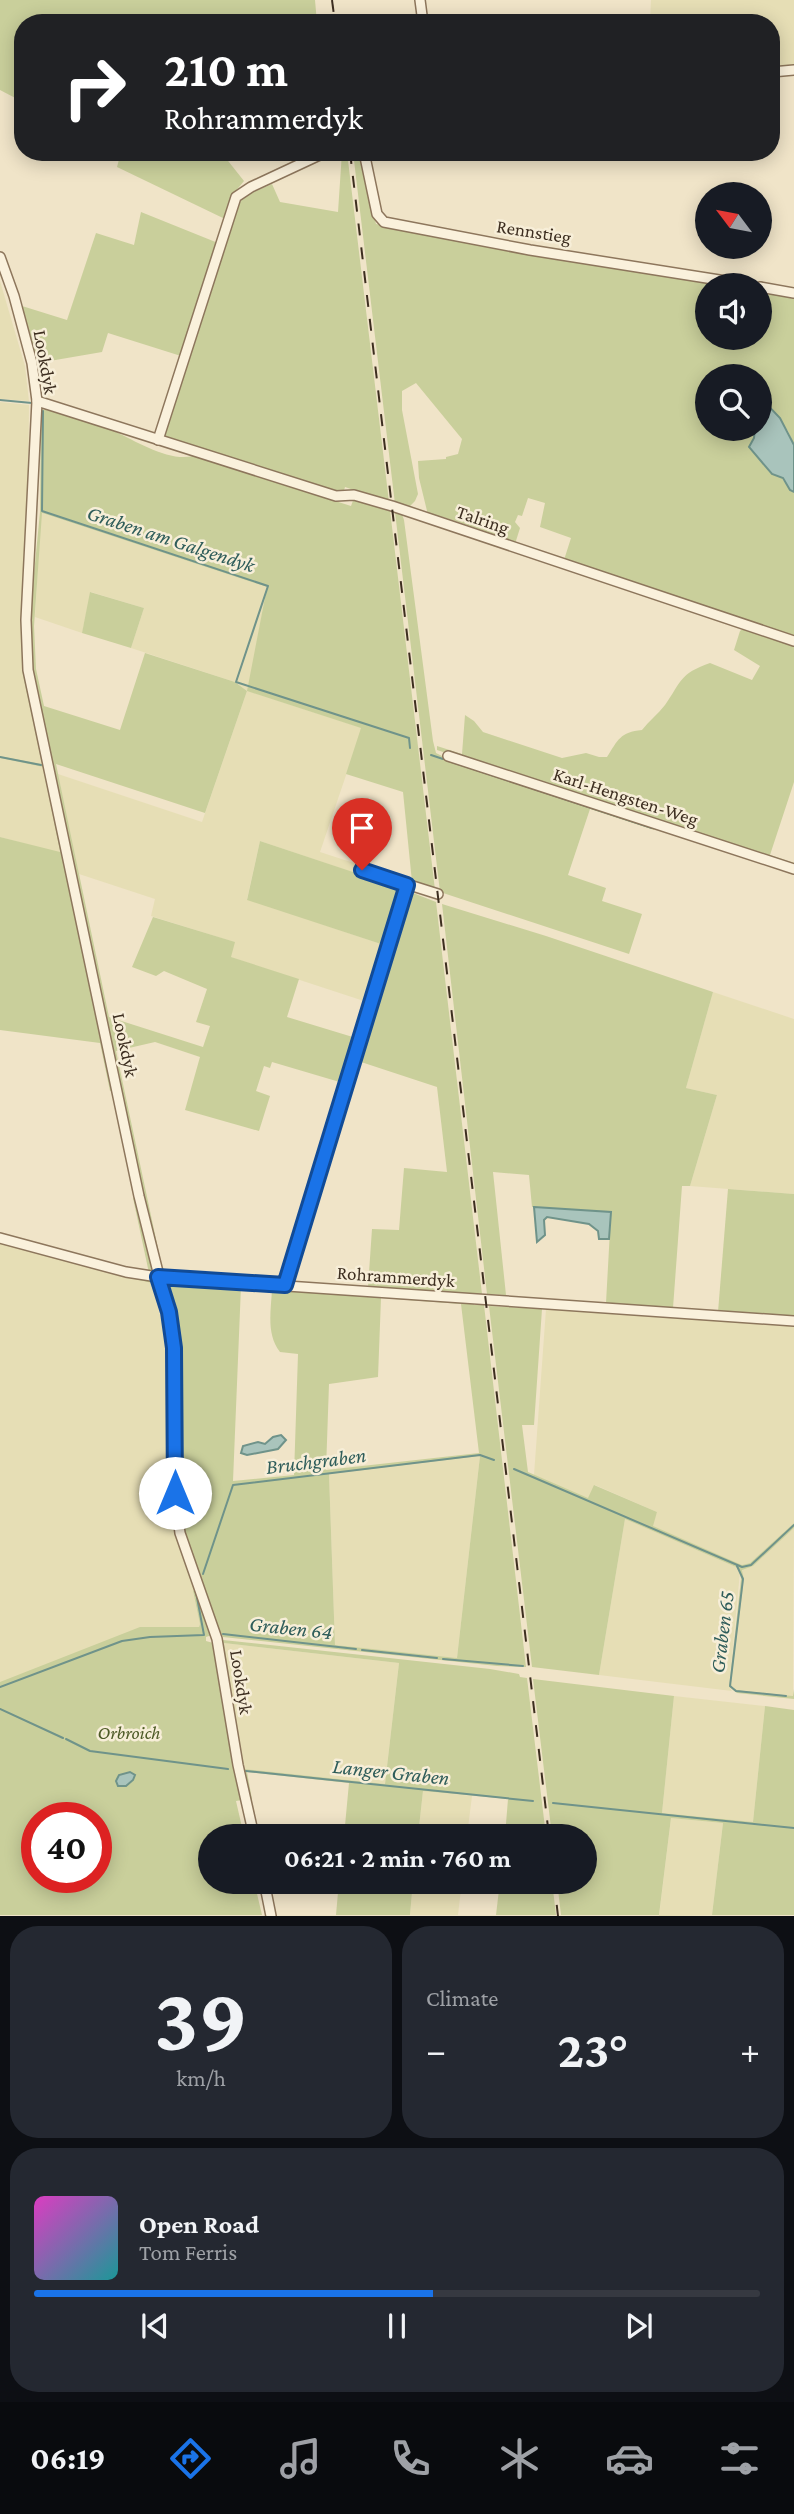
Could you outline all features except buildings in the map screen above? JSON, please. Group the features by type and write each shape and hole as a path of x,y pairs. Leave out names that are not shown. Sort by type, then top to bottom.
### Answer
{"street":[{"path":"158,440 236,197 251,187 307,161"},
{"name":"Rennstieg","path":"366,161 377,214 384,222 530,250 695,276"},
{"name":"Lookdyk","path":"0,257 15,296 32,363 37,401 26,620 29,670 158,1277 169,1312 174,1348 175,1493 180,1533 217,1639 238,1765 251,1824"},
{"path":"772,289 794,293"},
{"name":"Talring","path":"37,401 336,496 354,495 392,506 794,641"},
{"name":"Karl-Hengsten-Weg","path":"448,756 794,869"},
{"path":"362,870 438,894"},
{"path":"285,1285 407,885"},
{"name":"Rohrammerdyk","path":"0,1238 126,1272 158,1277 794,1321"},
{"path":"267,1894 271,1916"}],"shaded area":[{"path":"651,0 794,0 794,67 780,68 780,14 650,14"},
{"path":"0,281 25,366 29,401 0,399"},
{"path":"0,402 29,405 28,499 21,623 22,671 42,764 0,756"},
{"path":"41,513 267,587 248,691 362,728 320,852 412,882 408,891 260,841 247,899 384,945 367,1002 230,957 234,942 151,916 155,899 79,874 58,774 202,822 247,691 235,682 131,648 144,608 91,592 82,633 35,617"},
{"path":"0,758 43,767 60,853 0,837"},
{"path":"713,992 794,1019 794,1194 690,1186 717,1095 686,1088"},
{"path":"0,1243 152,1282 166,1340 169,1498 174,1528 196,1590 193,1592 200,1624 198,1629 0,1685"},
{"path":"546,1309 794,1326 794,1523 750,1563 742,1565 652,1526 657,1512 595,1485 588,1499 534,1475"},
{"path":"480,1456 457,1658 335,1645 329,1474"},
{"path":"625,1519 736,1567 740,1572 729,1687 732,1691 599,1675"},
{"path":"794,1528 793,1696 737,1690 731,1683 744,1579 742,1569 753,1566"},
{"path":"224,1643 399,1663 385,1784 244,1769"},
{"path":"674,1696 765,1706 753,1822 662,1813"},
{"path":"423,1791 472,1796 468,1824 419,1824"},
{"path":"671,1818 723,1823 712,1915 659,1916"},
{"path":"412,1894 460,1894 458,1915 410,1915"}],"green space":[{"path":"0,0 315,0 316,14 14,14 14,97 0,90"},
{"path":"119,161 228,161 244,181 234,193 225,219 117,167"},
{"path":"341,161 348,161 389,502 345,487 343,494 163,437 239,204 244,196 272,184 280,202 338,212"},
{"path":"354,161 361,161 376,224 695,278 695,350 772,350 772,291 794,295 794,445 788,431 772,412 772,364 695,364 695,441 756,441 794,492 794,636 564,560 571,538 540,527 545,503 528,498 522,516 518,515 515,522 520,528 515,544 506,538 443,517 428,515 419,478 418,461 446,459 458,454 462,439 416,383 402,391 402,410 418,494 410,506 395,504"},
{"path":"141,212 218,243 181,356 108,333 102,352 38,363 22,306 67,320 96,233 134,245"},
{"path":"41,409 100,425 164,454 193,456 351,506 354,498 390,510 435,890 412,882 403,792 346,774 361,728 247,691 205,813 56,764 109,1017 203,1047 210,1026 196,1022 207,989 164,971 156,976 132,967 153,917 235,942 231,957 299,979 287,1017 356,1038 343,1083 272,1062 270,1068 264,1066 256,1091 270,1096 259,1131 185,1110 200,1057 155,1042 116,1051 163,1272 283,1281 281,1282 163,1273 159,1271 31,666 30,615 40,512","holes":["42,513 267,587 247,691 235,682 145,653 120,730 44,706 36,669 34,626"]},
{"path":"395,512 402,514 404,520 436,753 655,826 654,830 590,809 568,875 606,888 602,901 642,914 629,954 440,892"},
{"path":"90,592 144,608 131,648 82,633"},
{"path":"21,612 25,614 24,648 114,1090 110,1091 100,1043 0,1030 0,837 60,852 43,767 0,758 42,764 22,671"},
{"path":"744,628 794,645 794,782 770,855 794,863 794,867 437,750 437,746 462,754 465,715 483,732 562,758 586,753 607,757 624,735 642,730 665,705 682,679 692,671 710,663 752,680 760,666 734,650 740,631"},
{"path":"260,841 401,888 384,945 247,900"},
{"path":"408,891 436,902 482,1294 472,1293 473,1298 291,1281 368,1287 372,1229 399,1230 404,1168 447,1172 437,1087 358,1061"},
{"path":"442,904 713,992 686,1088 717,1095 690,1186 682,1186 673,1308 606,1303 611,1212 532,1207 529,1175 493,1172 506,1295 487,1294"},
{"path":"728,1189 794,1194 794,1317 718,1312"},
{"path":"133,1198 137,1200 152,1267 149,1273"},
{"name":"Orbroich","path":"0,1241 155,1281 159,1287 173,1353 173,1492 212,1635 206,1637 206,1641 213,1643 216,1653 242,1800 236,1801 241,1824 198,1824 198,1894 257,1894 262,1915 0,1915 0,1682 140,1627 199,1627 200,1624 193,1591 195,1590 170,1509 167,1362 152,1283"},
{"path":"174,1280 473,1301 474,1305 484,1305 526,1667 223,1637 217,1628 190,1554 179,1506 176,1350 166,1292 169,1282","holes":["241,1286 272,1289 270,1322 273,1338 280,1352 298,1354 294,1475 233,1481","381,1298 461,1304 479,1453 326,1470 329,1384 378,1377","480,1456 457,1658 335,1645 329,1474"]},
{"path":"489,1306 542,1309 534,1425 522,1425 528,1472 588,1498 594,1485 657,1512 653,1526 742,1565 750,1563 794,1523 794,1528 753,1566 742,1570 744,1579 731,1683 737,1690 793,1696 794,1689 794,1699 737,1693 729,1687 741,1579 736,1567 625,1519 599,1675 532,1667"},
{"path":"223,1640 490,1669 527,1678 545,1824 506,1824 508,1799 423,1791 419,1824 345,1824 349,1783 247,1772 252,1799 248,1799 221,1643","holes":["224,1643 399,1663 385,1784 244,1769"]},
{"path":"533,1679 674,1696 662,1813 753,1822 765,1706 794,1710 794,1915 712,1915 723,1823 671,1818 659,1915 561,1915 559,1894 597,1894 597,1824 551,1824"},
{"path":"338,1894 412,1894 410,1915 336,1915"},
{"path":"498,1894 554,1894 556,1915 496,1915"}],"water":[{"path":"772,410 780,418 794,445 794,492 783,478 772,474 749,447 752,441 772,441"},
{"path":"534,1207 611,1212 609,1239 599,1239 598,1231 589,1224 547,1217 544,1220 545,1235 537,1242"},
{"path":"281,1435 286,1440 278,1449 247,1455 241,1453 243,1446 258,1442 265,1444 273,1437"},
{"path":"130,1772 135,1775 133,1780 126,1786 118,1786 116,1781 119,1775"}],"waterway":[{"name":"Graben am Galgendyk","path":"0,400 32,403"},
{"name":"Graben am Galgendyk","path":"43,411 42,511 268,586 236,682 409,738 410,748"},
{"name":"Graben am Galgendyk","path":"431,755 443,759"},
{"path":"0,757 41,765"},
{"name":"Graben am Galgendyk","path":"452,762 652,828"},
{"name":"Bruchgraben","path":"203,1574 233,1485 480,1455 494,1460"},
{"name":"Bruchgraben","path":"514,1469 742,1567 751,1565 794,1525"},
{"name":"Graben 65","path":"737,1566 743,1579 730,1686 736,1691 786,1696"},
{"name":"Bruchgraben","path":"0,1687 122,1641 204,1635 196,1592"},
{"name":"Graben 64","path":"223,1634 356,1649"},
{"name":"Graben 64","path":"362,1650 437,1658"},
{"name":"Graben 64","path":"443,1659 523,1666"},
{"name":"Langer Graben","path":"0,1709 63,1738"},
{"name":"Langer Graben","path":"66,1739 90,1751 228,1769"},
{"name":"Langer Graben","path":"246,1771 533,1801"},
{"name":"Langer Graben","path":"553,1803 794,1828"}],"railway":[{"path":"332,0 334,14"},
{"path":"351,161 548,1824"},
{"path":"555,1894 558,1916"}],"route":[{"path":"175,1493 174,1348 169,1312 158,1277 285,1285 407,885 362,870"}]}
